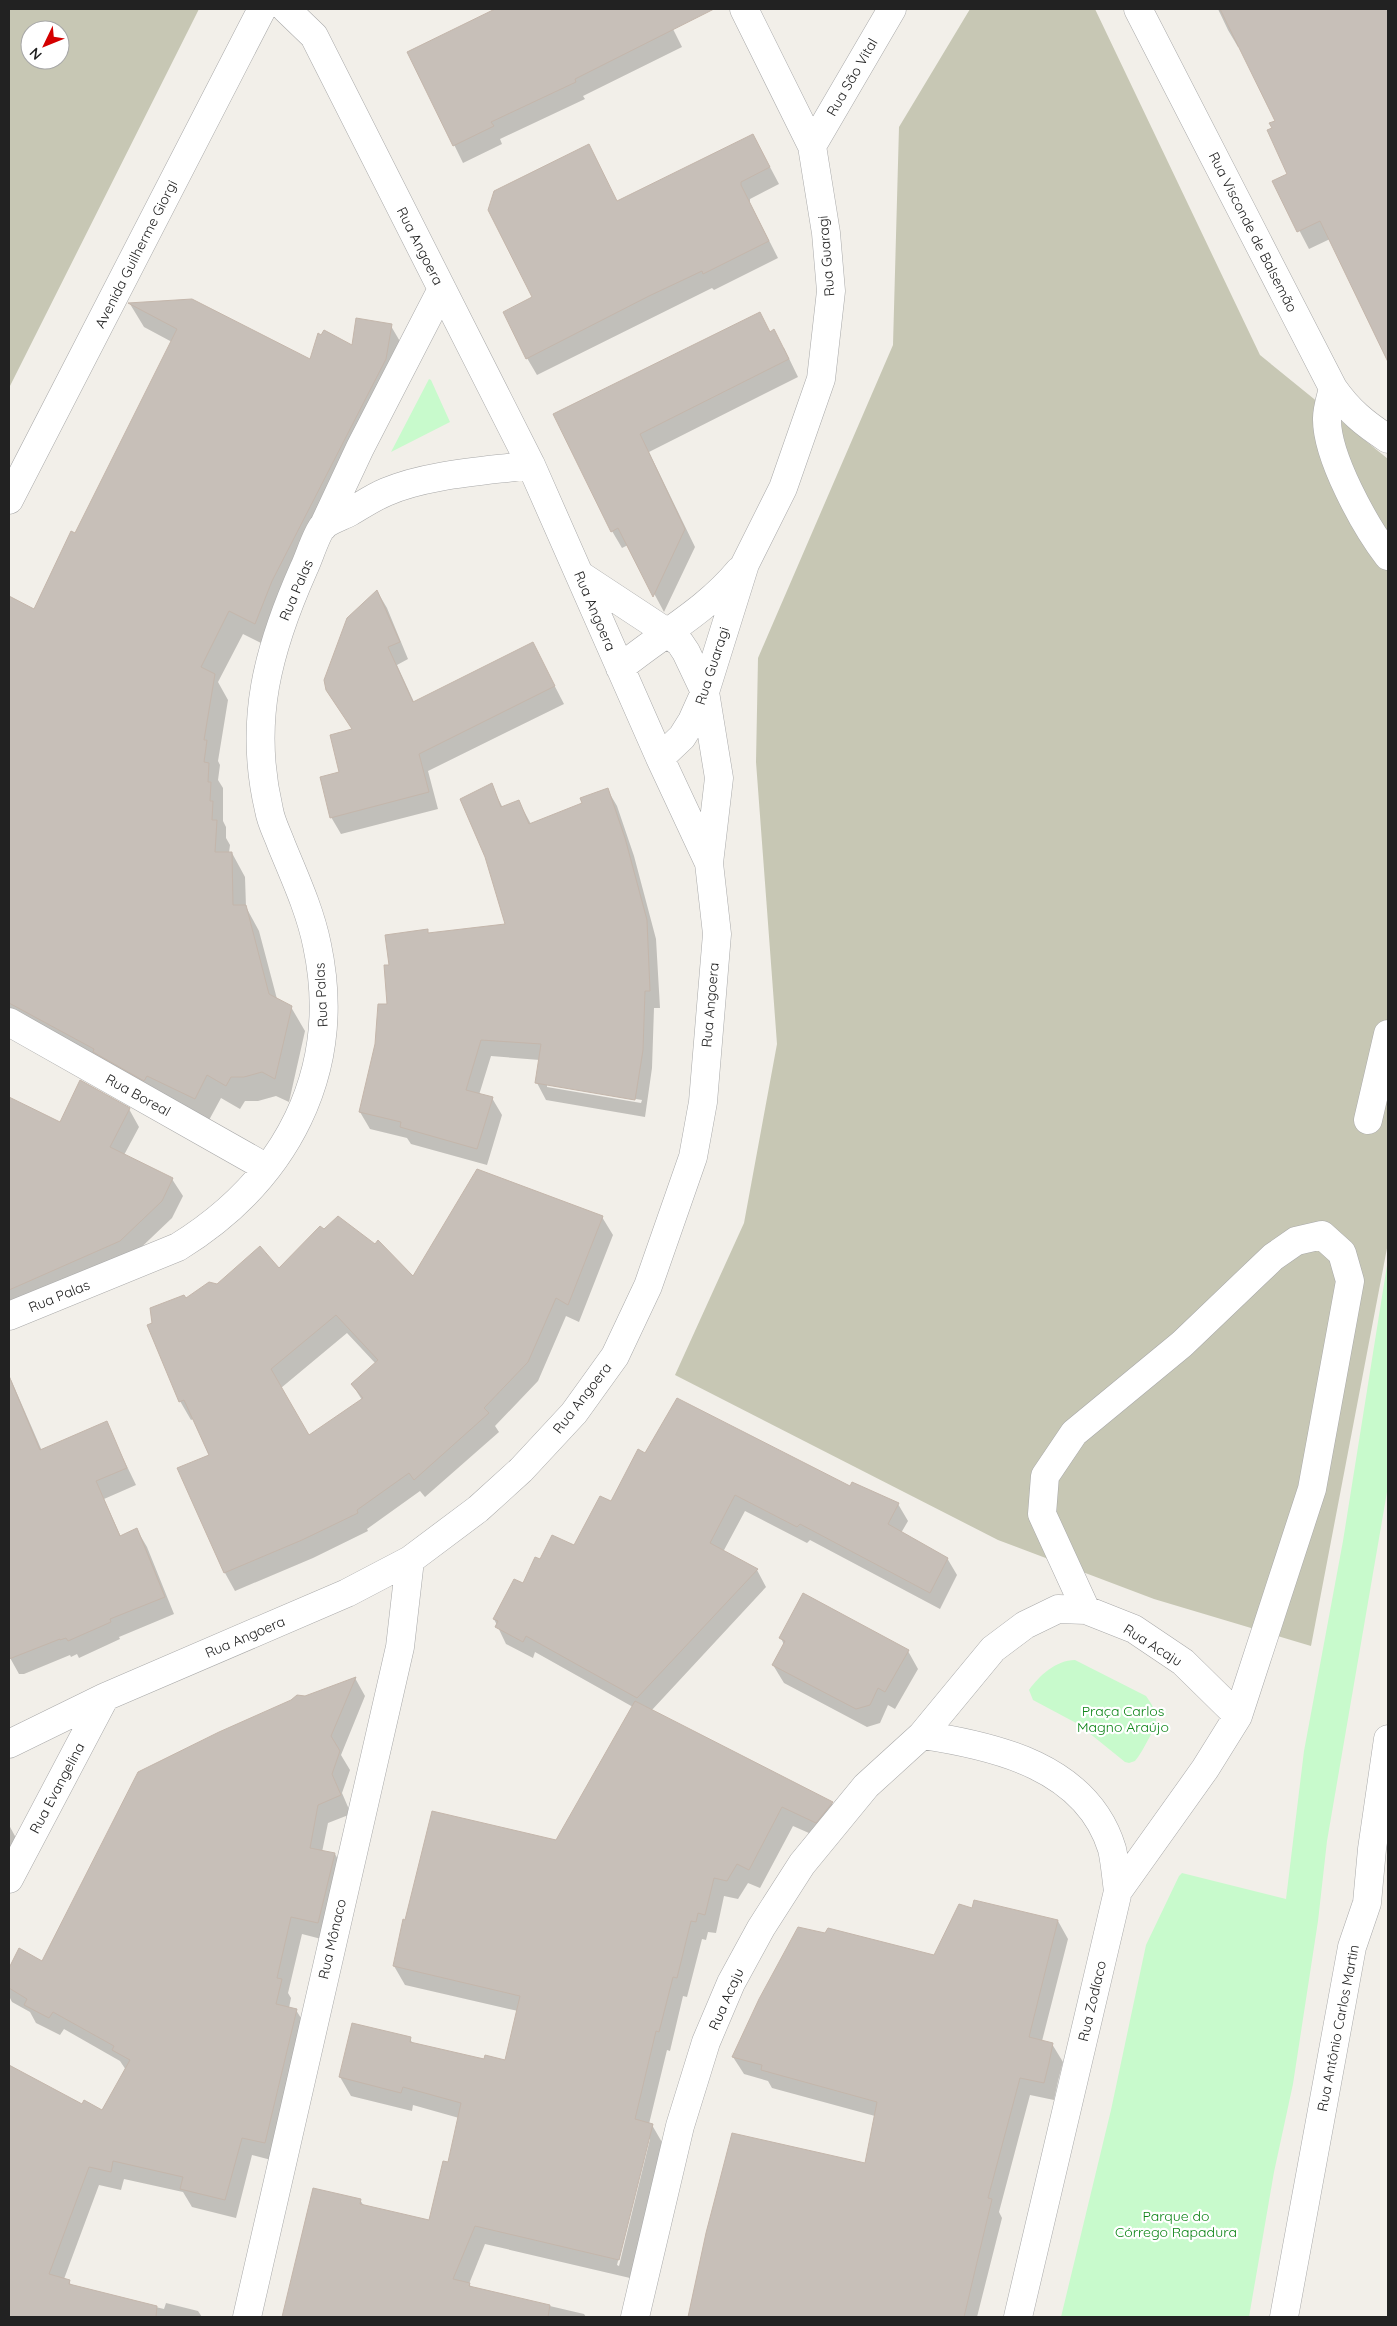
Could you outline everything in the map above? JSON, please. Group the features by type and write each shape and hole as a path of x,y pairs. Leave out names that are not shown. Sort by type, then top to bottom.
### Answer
{"street":[{"name":"Avenida Guilherme Giorgi","path":"9,500 262,9"},
{"name":"Rua Angoera","path":"9,1744 105,1697 347,1593 410,1560 478,1509 521,1470 574,1413 615,1356 648,1286 693,1157 703,1102 717,934 709,863 660,758 531,465 314,36 286,9"},
{"name":"Rua Guaragi","path":"660,758 682,737 692,721 705,692 745,564 783,488 821,379 831,291 826,234 812,146 744,9"},
{"name":"Rua São Vital","path":"812,146 892,9"},
{"name":"Rua Visconde de Balsemão","path":"1138,9 1333,388 1347,408 1365,424 1388,439"},
{"name":"Rua Palas","path":"9,1316 178,1247 203,1231 228,1212 267,1168 297,1122 311,1089 321,1053 324,1026 323,979 317,943 304,902 269,812 260,729 262,695 278,633 293,594 360,448 442,289"},
{"path":"1333,388 1327,418 1333,451 1348,488 1379,544 1388,556"},
{"path":"323,527 387,492 443,476 531,465"},
{"name":"Rua Guaragi","path":"620,668 724,589 745,564"},
{"path":"580,575 668,632 680,643 705,692 719,778 709,863"},
{"name":"Rua Boreal","path":"9,1022 267,1168"},
{"path":"1368,1120 1388,1034"},
{"name":"Rua Zodíaco","path":"1018,2317 1118,1891 1205,1769 1238,1716 1312,1490 1350,1281 1342,1253 1322,1235 1296,1241 1273,1256 1182,1344 1074,1433 1045,1476 1042,1514 1086,1610"},
{"name":"Rua Mônaco","path":"246,2317 400,1647 410,1560"},
{"name":"Rua Acaju","path":"635,2317 680,2126 706,2042 731,1983 761,1928 802,1864 866,1786 922,1734 993,1649 1025,1625 1058,1608 1086,1610 1134,1629 1184,1662 1238,1716"},
{"name":"Rua Evangelina","path":"9,1879 105,1697"},
{"path":"922,1734 974,1743 1017,1756 1052,1774 1076,1791 1098,1818 1112,1849 1118,1891"},
{"name":"Rua Antônio Carlos Martin","path":"1284,2317 1352,1947 1367,1903 1372,1849 1388,1739"},
{"path":"1372,1849 1388,1872"}],"shaded area":[{"path":"9,9 199,9 9,388"},
{"path":"970,9 1095,9 1260,355 1388,459 1388,1243 1311,1646 1154,1599 998,1540 675,1375 744,1223 777,1044 756,762 758,658 893,345 899,127"}],"green space":[{"path":"429,379 450,422 391,452"},
{"name":"Parque do Córrego Rapadura","path":"1388,1259 1388,1486 1327,1841 1318,1921 1293,2084 1274,2172 1249,2317 1061,2317 1111,2110 1146,1945 1179,1876 1182,1873 1286,1899 1304,1751 1343,1541"},
{"name":"Praça Carlos Magno Araújo","path":"1075,1660 1146,1696 1150,1702 1155,1713 1156,1722 1152,1733 1135,1761 1125,1762 1078,1724 1033,1700 1029,1690 1043,1674 1061,1663"}],"building":[{"path":"495,9 714,9 575,79 576,82 491,122 494,126 453,146 407,52"},
{"path":"1220,9 1388,9 1388,362 1320,221 1297,232 1272,181 1287,174 1267,130 1272,128 1269,123 1275,121"},
{"path":"753,134 770,167 741,182 741,185 769,241 703,274 702,271 649,296 526,359 503,312 532,297 488,210 494,191 589,144 617,201"},
{"path":"192,299 310,359 318,333 321,335 324,330 352,345 356,318 392,324 386,359 272,581 255,624 229,611 201,667 215,674 204,740 207,740 204,762 209,763 210,801 213,801 212,820 217,820 215,852 232,852 233,905 246,905 269,994 292,1006 275,1079 262,1072 244,1077 231,1077 226,1086 207,1075 195,1099 147,1076 144,1081 93,1052 94,1049 9,1003 9,596 34,609 71,531 75,533 177,329 128,303"},
{"path":"760,312 770,332 774,329 789,359 640,434 685,529 653,597 618,528 611,532 553,414"},
{"path":"377,590 400,642 388,647 413,702 533,642 555,686 419,754 429,792 330,818 320,777 339,772 330,735 352,729 326,690 324,680 347,618"},
{"path":"492,783 501,807 519,800 529,824 582,803 580,798 608,788 625,838 647,920 650,991 645,991 643,1050 635,1100 535,1083 541,1044 481,1040 466,1090 493,1097 477,1149 400,1127 401,1122 359,1112 375,1044 378,1004 387,1004 384,965 389,965 385,935 428,929 428,933 505,924 485,857 460,799"},
{"path":"80,1080 130,1108 110,1147 173,1178 162,1201 120,1241 9,1290 9,1097 60,1122"},
{"path":"477,1169 603,1216 568,1305 556,1298 528,1362 484,1408 489,1413 414,1480 409,1473 357,1510 358,1513 302,1540 224,1573 177,1468 209,1455 184,1400 179,1402 147,1325 152,1323 150,1308 184,1295 186,1298 209,1282 217,1284 260,1246 279,1268 320,1226 324,1229 338,1216 375,1244 378,1240 413,1276","holes":["336,1315 378,1360 351,1384 363,1398 309,1435 271,1369"]},
{"path":"9,1376 40,1450 107,1421 127,1468 96,1481 120,1536 137,1528 165,1597 110,1619 111,1622 68,1641 66,1638 60,1639 9,1659"},
{"path":"677,1398 850,1486 852,1482 899,1503 888,1524 948,1558 930,1593 800,1524 797,1527 735,1495 710,1543 758,1569 637,1698 526,1636 523,1642 495,1627 498,1621 493,1619 514,1579 523,1583 535,1557 540,1559 552,1535 574,1545 600,1496 611,1501 638,1449 645,1453"},
{"path":"803,1593 909,1650 885,1692 878,1688 870,1705 856,1709 772,1665 785,1641 779,1638"},
{"path":"356,1677 331,1736 340,1751 332,1774 341,1795 318,1805 310,1848 335,1853 318,1923 291,1917 277,1978 282,1979 276,2004 297,2009 265,2143 242,2138 225,2200 180,2189 183,2177 113,2161 111,2172 89,2167 49,2274 70,2280 69,2284 157,2306 156,2317 9,2317 9,2065 82,2104 84,2100 102,2110 130,2060 112,2050 114,2046 53,2012 49,2018 24,2005 27,1999 9,1988 9,1968 19,1948 42,1961 138,1772 219,1732 291,1700 297,1695 305,1696"},
{"path":"635,1701 833,1802 816,1823 782,1807 749,1870 737,1864 727,1881 714,1878 705,1915 698,1913 696,1922 691,1921 677,1978 673,1977 659,2032 656,2031 635,2119 653,2124 619,2260 475,2226 453,2279 470,2283 469,2286 550,2305 548,2317 282,2317 313,2188 361,2199 360,2204 429,2220 443,2161 448,2162 461,2103 403,2087 401,2093 339,2077 352,2023 411,2037 410,2042 484,2059 485,2055 505,2060 520,1996 393,1966 403,1919 405,1920 432,1811 556,1840"},
{"path":"974,1900 1058,1920 1029,2037 1053,2043 1049,2063 1044,2083 1020,2078 988,2198 992,2199 964,2317 688,2317 706,2233 732,2133 865,2163 877,2102 761,2070 762,2065 732,2057 759,1999 798,1927 825,1933 828,1928 934,1955 959,1904 972,1908"}]}
